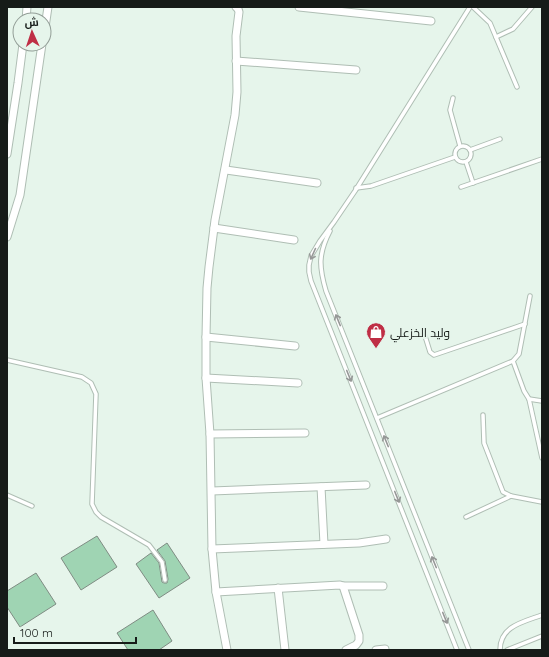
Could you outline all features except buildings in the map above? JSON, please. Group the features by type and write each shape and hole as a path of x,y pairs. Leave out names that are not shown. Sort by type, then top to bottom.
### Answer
{"street":[{"path":"299,7 431,21"},
{"path":"226,650 216,592 212,549 212,491 206,378 206,337 207,288 214,228 226,170 238,92 236,36 238,8"},
{"path":"7,154 22,52"},
{"path":"7,237 20,195 41,52"},
{"path":"236,61 356,70"},
{"path":"226,170 317,183"},
{"path":"214,228 294,240"},
{"path":"206,337 295,346"},
{"path":"206,378 298,382"},
{"path":"210,434 305,433"},
{"path":"212,491 366,485"},
{"path":"321,487 324,544"},
{"path":"212,549 359,543 386,540"},
{"path":"216,592 340,585 383,586"},
{"path":"343,586 359,635 359,641 356,645 346,650"},
{"path":"278,588 285,650"},
{"path":"376,650 385,649"}],"lane":[{"path":"457,650 311,281 309,265 311,256 320,241 356,188 471,7 490,23 516,87"},
{"path":"496,37 513,29 532,7"},
{"path":"453,98 450,110 460,146"},
{"path":"470,150 500,139"},
{"path":"466,146 470,150 471,155 466,162 462,162 455,157 454,153 456,148 466,146"},
{"path":"356,188 371,186 455,157"},
{"path":"462,187 542,159"},
{"path":"466,162 473,183"},
{"path":"334,222 322,249 322,278 326,291 469,650"},
{"path":"377,418 513,362 519,354 530,296"},
{"path":"425,336 430,352 434,355 525,324"},
{"path":"7,360 82,377 91,383 96,394 92,504 96,512 101,517 149,545 162,562 165,580"},
{"path":"513,362 529,400 542,458"},
{"path":"529,400 542,401"},
{"path":"483,415 484,443 503,492 511,496 542,502"},
{"path":"7,495 32,506"},
{"path":"466,517 511,496"},
{"path":"500,650 501,641 504,635 512,626 542,615"},
{"path":"507,650 542,636"}],"place":[{"name":"وليد الخزعلي","path":"376,349"}]}
